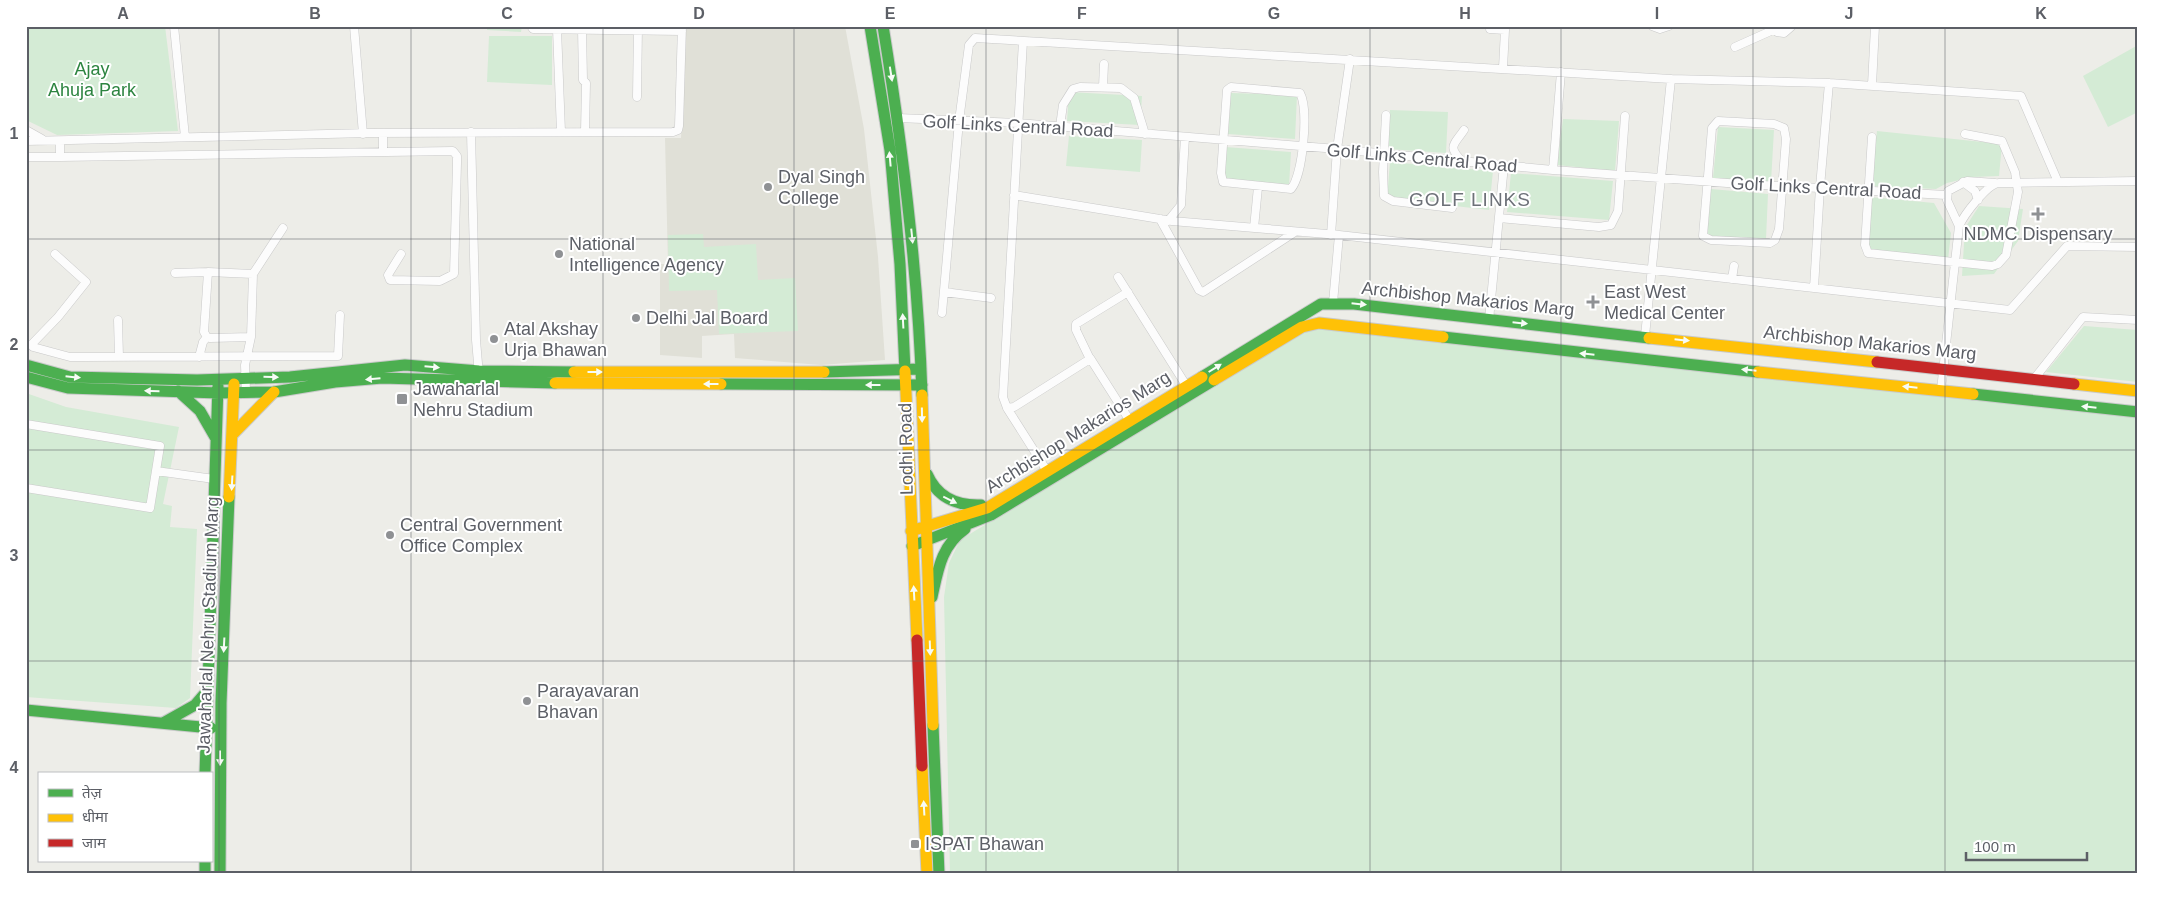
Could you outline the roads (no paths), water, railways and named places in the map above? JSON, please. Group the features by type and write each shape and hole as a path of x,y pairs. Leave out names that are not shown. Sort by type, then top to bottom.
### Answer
{"street":[{"path":"174,26 185,137"},
{"path":"354,26 363,134"},
{"path":"26,140 60,141 383,133 673,132 678,130 682,28 533,29 531,26"},
{"name":"Lodhi Road","path":"870,26 890,150 900,264 907,385 911,530 927,874"},
{"name":"Lodhi Road","path":"884,26 898,118 915,266 922,385 925,526 939,874"},
{"path":"1490,26 1490,29 1505,30 1503,68"},
{"path":"1652,26 1660,28 1669,26"},
{"path":"1736,47 1772,28 1784,32 1792,26"},
{"path":"1872,85 1875,26"},
{"path":"556,28 561,132"},
{"path":"637,97 639,28"},
{"path":"582,29 584,80 586,83 585,132"},
{"path":"942,313 959,121 970,42 975,38 1671,79 1872,85 2021,96 2058,182"},
{"path":"1023,41 1003,397 1007,408 1047,471"},
{"path":"1333,303 1337,149 1350,59"},
{"path":"1104,64 1104,87"},
{"path":"1553,170 1560,72"},
{"path":"1645,336 1671,79"},
{"path":"1814,288 1829,83"},
{"path":"1060,126 1063,105 1073,90 1080,87 1121,88 1134,98 1145,134"},
{"path":"1231,87 1296,91 1300,93 1303,97 1302,147 1293,188 1288,190 1223,182 1220,173 1227,90 1231,87"},
{"path":"1386,116 1383,190 1388,199 1452,208"},
{"path":"1499,218 1607,227 1611,225 1618,211 1625,116"},
{"name":"Golf Links Central Road","path":"898,118 1060,126 1661,178 1869,192 1946,195"},
{"path":"1718,121 1774,124 1784,128 1786,139 1778,236 1770,243 1706,239 1703,236 1706,181 1712,128 1718,121"},
{"path":"26,130 43,140"},
{"path":"1462,161 1454,153 1453,146 1464,130"},
{"path":"471,132 480,377"},
{"path":"383,133 383,152"},
{"path":"1872,137 1865,245 1868,253 1992,266 2002,261 2008,249 2017,182 2006,147 2002,141 1965,134"},
{"path":"1164,220 1181,205 1185,138"},
{"path":"60,141 60,157"},
{"path":"26,157 453,151 457,156 454,274 440,281 390,280 388,275 400,254"},
{"path":"1489,320 1504,165"},
{"path":"1963,182 2138,181"},
{"path":"1963,182 1975,191 1978,200"},
{"name":"Golf Links Central Road","path":"1946,195 1950,188 1963,182"},
{"path":"1959,226 1978,200 1994,183"},
{"path":"1254,228 1258,187"},
{"path":"1014,195 1164,220 1335,235 1495,252 1952,305 2010,310 2067,246 2138,247"},
{"name":"Golf Links Central Road","path":"1941,390 1952,305 1959,226 1946,195"},
{"path":"1164,220 1199,290 1203,292 1295,232"},
{"path":"240,377 251,337 253,274 283,228"},
{"path":"55,254 86,282 58,317 31,346 70,357 338,356 340,315"},
{"path":"1732,279 1734,266"},
{"path":"207,337 204,332 208,272"},
{"path":"175,273 253,274"},
{"path":"1118,277 1189,390"},
{"path":"944,292 991,298"},
{"path":"1128,292 1076,324 1076,330 1090,358 1130,421"},
{"name":"Archbishop Makarios Marg","path":"912,546 991,516 1321,304 1333,303 1645,336 2138,391"},
{"path":"2034,379 2083,317 2138,320"},
{"path":"118,320 119,357"},
{"name":"Archbishop Makarios Marg","path":"911,530 995,504 1130,421 1302,327 1319,323 2138,412"},
{"path":"207,337 251,337"},
{"path":"199,357 203,342 207,337"},
{"path":"1007,408 1014,407 1090,358"},
{"path":"26,365 70,377 218,379 290,377 405,365 480,377 922,385"},
{"path":"26,377 68,388 219,393 241,391 274,392 335,382 382,378 921,369"},
{"name":"Jawaharlal Nehru Stadium Marg","path":"220,874 220,728 233,434 241,391 240,377"},
{"name":"Jawaharlal Nehru Stadium Marg","path":"205,772 218,379"},
{"path":"178,392 195,405 212,427 216,438"},
{"path":"233,434 274,392"},
{"path":"26,424 160,446 150,508 26,488"},
{"path":"923,465 930,484 940,495 967,506 995,504"},
{"path":"156,471 214,479"},
{"path":"928,612 940,558 948,543 962,531 991,516"},
{"path":"163,723 195,705 207,691"},
{"path":"26,710 220,728"}],"place":[{"name":"Dyal Singh College","path":"768,187"},
{"name":"NDMC Dispensary","path":"2038,214"},
{"name":"National Intelligence Agency","path":"559,254"},
{"name":"East West Medical Center","path":"1593,302"},
{"name":"Delhi Jal Board","path":"636,318"},
{"name":"Atal Akshay Urja Bhawan","path":"494,339"},
{"name":"Jawaharlal Nehru Stadium","path":"402,399"},
{"name":"Central Government Office Complex","path":"390,535"},
{"name":"Parayavaran Bhavan","path":"527,701"},
{"name":"ISPAT Bhawan","path":"915,844"}],"district":[{"name":"GOLF LINKS","path":"1470,199"}],"park label":[{"name":"Ajay Ahuja Park","path":"92,79"}]}
